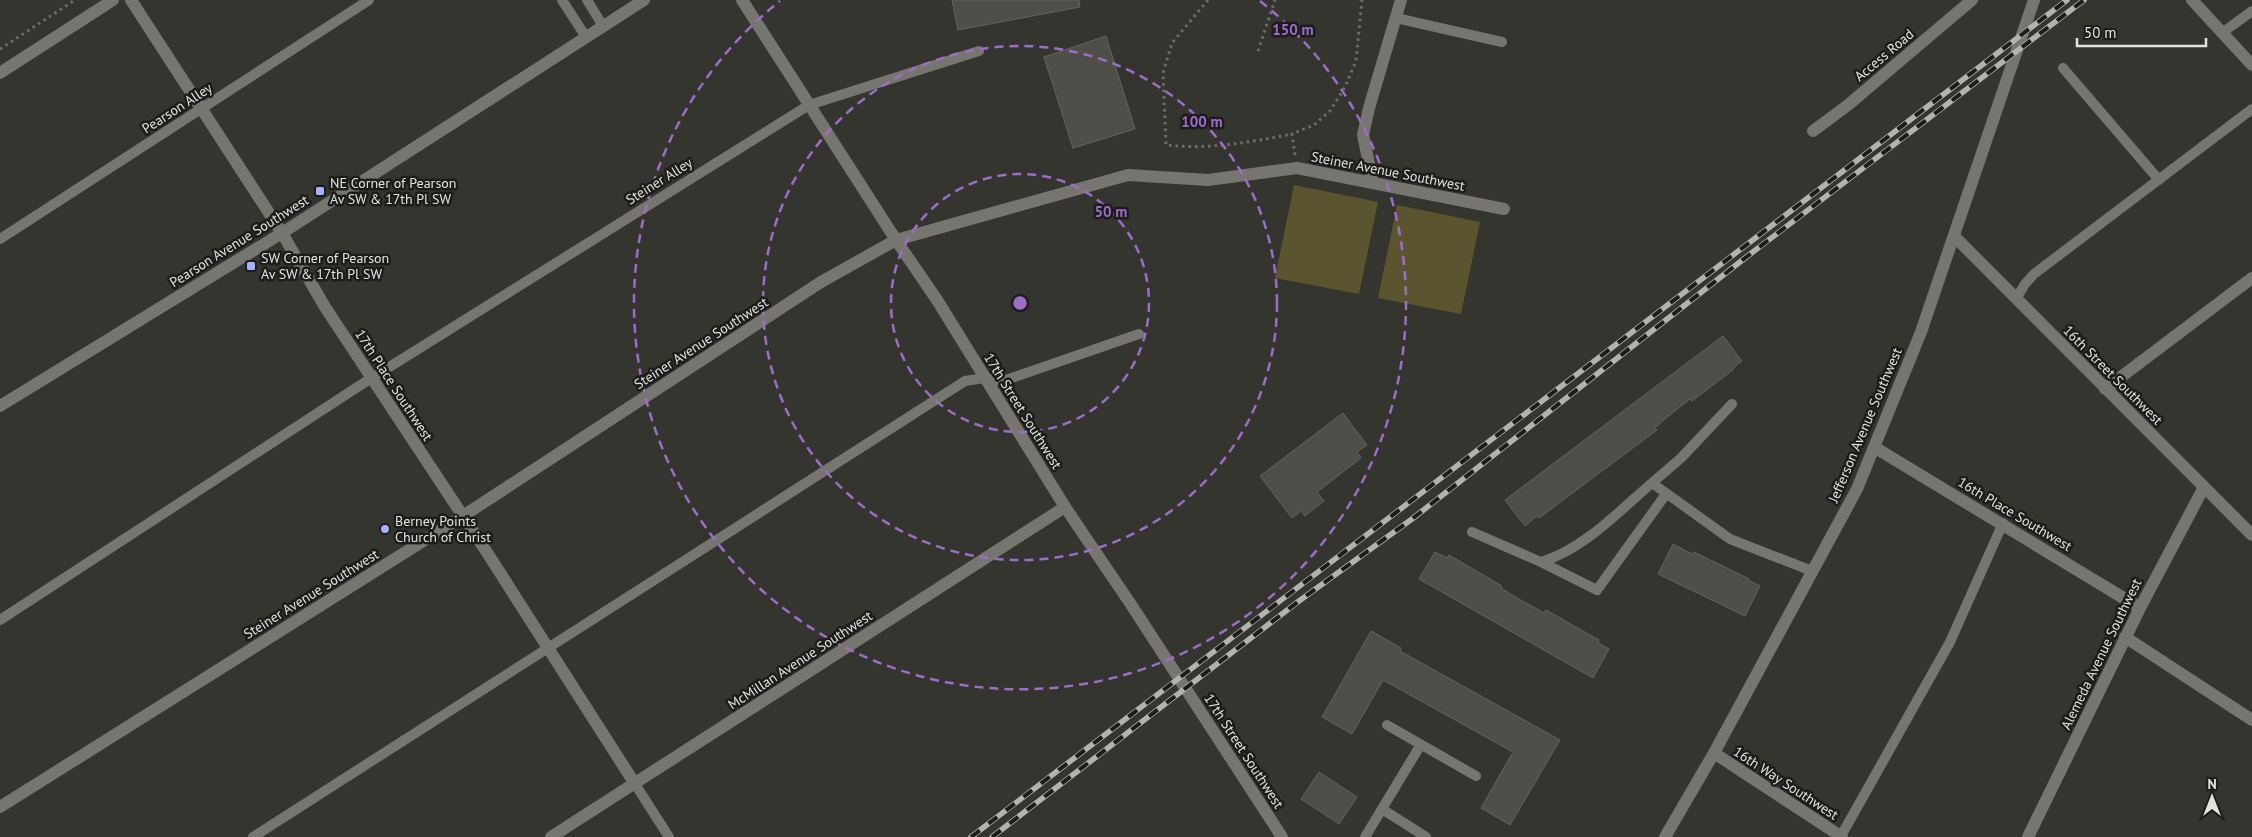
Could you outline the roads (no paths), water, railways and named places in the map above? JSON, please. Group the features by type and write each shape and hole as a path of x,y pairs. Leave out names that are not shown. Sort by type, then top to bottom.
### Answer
{"street":[{"path":"0,73 113,0"},
{"name":"17th Place Southwest","path":"131,0 282,233 325,307 463,516 634,784"},
{"name":"Pearson Avenue Southwest","path":"0,406 282,233 644,0"},
{"name":"17th Street Southwest","path":"742,0 896,240 937,300 1065,507 1132,606 1282,837"},
{"path":"1373,183 1363,135 1369,108 1401,0"},
{"name":"Access Road","path":"1813,131 1848,105 1972,0"},
{"name":"Jefferson Avenue Southwest","path":"1665,837 1714,753 1857,489 1921,332 2034,0"},
{"path":"2192,0 2252,66"},
{"name":"Steiner Avenue Southwest","path":"0,806 463,516 820,282 896,240 1128,175 1208,180 1297,168 1504,208"},
{"name":"16th Street Southwest","path":"1954,236 2252,535"},
{"path":"2105,389 2252,278"},
{"name":"16th Place Southwest","path":"1874,446 2140,608"},
{"name":"Alemeda Avenue Southwest","path":"2028,837 2140,608 2204,487"},
{"name":"McMillan Avenue Southwest","path":"551,837 1065,507"},
{"path":"2126,637 2252,720"},
{"name":"16th Way Southwest","path":"1714,753 1827,833 1842,837"}],"lane":[{"name":"Pearson Alley","path":"0,239 369,0"},
{"path":"562,0 586,37"},
{"path":"587,0 603,26"},
{"path":"2222,33 2252,11"},
{"path":"1396,18 1502,42"},
{"name":"Steiner Alley","path":"0,620 373,378 809,105 979,51"},
{"path":"2063,68 2159,180"},
{"path":"2016,299 2034,274 2252,109"},
{"path":"253,837 966,381 984,378 1003,381 1139,334"},
{"path":"1541,562 1561,556 1587,538 1681,458 1732,404"},
{"path":"1652,483 1730,539 1812,571"},
{"path":"1472,532 1541,562 1596,590 1666,494"},
{"path":"1842,837 1950,642 2003,523"},
{"path":"1387,725 1420,746 1476,776"},
{"path":"1365,837 1420,746"},
{"path":"634,784 668,837"},
{"path":"1382,809 1426,837"}],"railway":[{"path":"971,837 2067,0"},
{"path":"992,837 1299,601 1412,519 1745,258 2084,0"}],"place":[{"name":"NE Corner of Pearson Av SW & 17th Pl SW","path":"320,191"},
{"name":"SW Corner of Pearson Av SW & 17th Pl SW","path":"251,266"},
{"name":"Berney Points Church of Christ","path":"385,529"}]}
